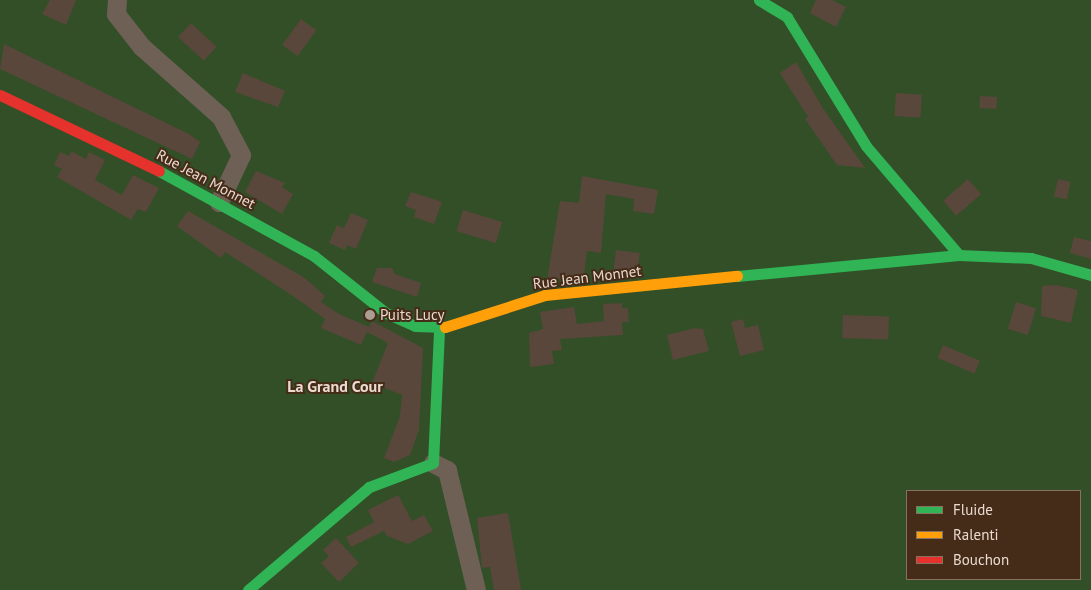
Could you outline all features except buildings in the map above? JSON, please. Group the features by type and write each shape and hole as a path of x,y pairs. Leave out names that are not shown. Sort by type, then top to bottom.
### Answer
{"street":[{"path":"117,0 116,14 142,47 221,117 240,155 219,202"},
{"path":"759,0 787,17 866,146 959,255"},
{"name":"Rue Jean Monnet","path":"0,95 91,136 219,202 314,256 386,313 415,326 439,329 545,295 959,255 1031,258 1091,275"},
{"path":"433,463 439,329"},
{"path":"248,590 312,530 369,487 433,463 447,470 476,590"}],"green space":[{"path":"0,0 1091,0 1091,590 0,590"}],"traffic: fast":[{"path":"759,0 787,17 866,146 959,255"},
{"path":"159,171 314,256 386,313 415,326 445,327"},
{"path":"737,276 959,255 1031,258 1091,275"},
{"path":"248,590 369,487 433,463 439,329"}],"traffic: slow":[{"path":"445,327 545,295 737,276"}],"traffic: jam":[{"path":"0,95 159,171"}],"place":[{"name":"Puits Lucy","path":"370,315"}],"district":[{"name":"La Grand Cour","path":"335,386"}]}
